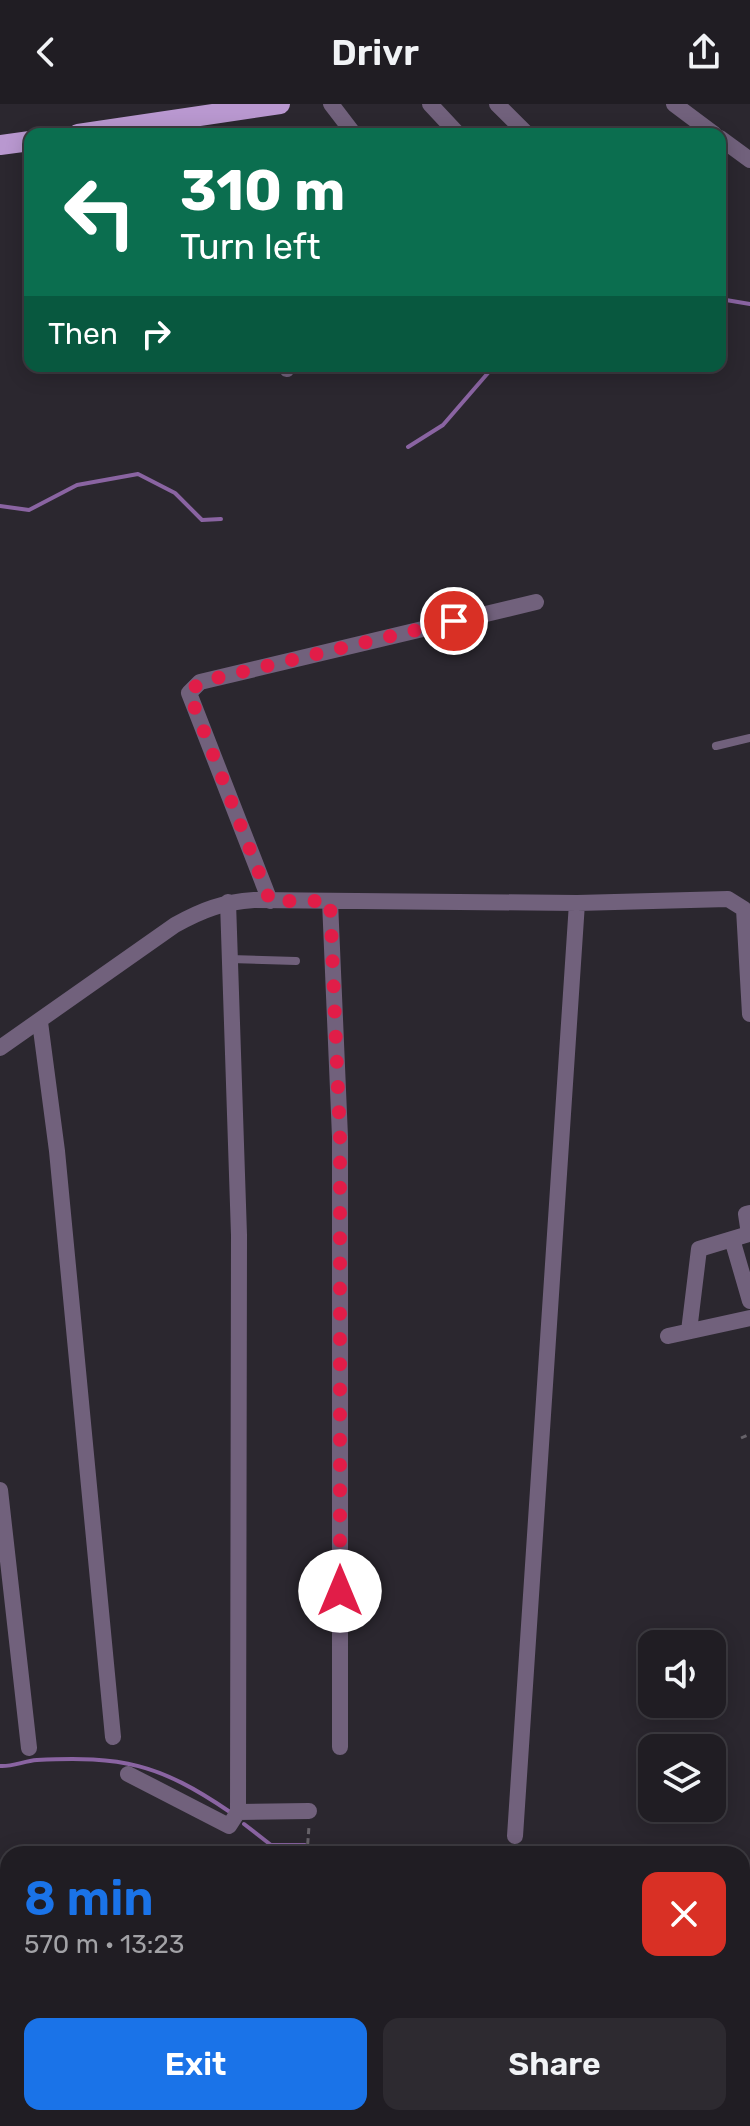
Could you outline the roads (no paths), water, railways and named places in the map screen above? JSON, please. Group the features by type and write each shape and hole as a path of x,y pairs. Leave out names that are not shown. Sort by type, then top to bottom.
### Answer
{"main road":[{"path":"164,128 192,126 280,104"},
{"path":"0,145 24,142"}],"street":[{"path":"331,104 349,128"},
{"path":"430,104 452,128"},
{"path":"497,104 521,128"},
{"path":"674,104 706,128"},
{"path":"726,142 750,160"},
{"path":"270,901 189,693 193,687 200,682 536,602"},
{"path":"0,1048 175,925 204,909 228,902 577,903 728,899 740,905 746,920 750,1014"},
{"path":"330,901 340,1137 340,1747"},
{"path":"128,1774 229,1826 238,1812 239,1235 228,902"},
{"path":"515,1836 577,903"},
{"path":"40,1022 57,1151 113,1737"},
{"path":"689,1331 699,1249 749,1234 746,1214 750,1213"},
{"path":"732,1239 750,1301"},
{"path":"668,1336 750,1318"},
{"path":"0,1490 29,1748"},
{"path":"238,1812 309,1811"}],"lane":[{"path":"716,746 750,738"},
{"path":"230,959 296,961"}],"waterway":[{"path":"726,300 750,304"},
{"path":"408,447 443,425 489,372"},
{"path":"0,506 29,510 77,485 138,474 175,493 202,520 221,519"},
{"path":"0,1766 67,1759 138,1766 181,1783 230,1812"},
{"path":"244,1824 271,1845 305,1845"}]}
